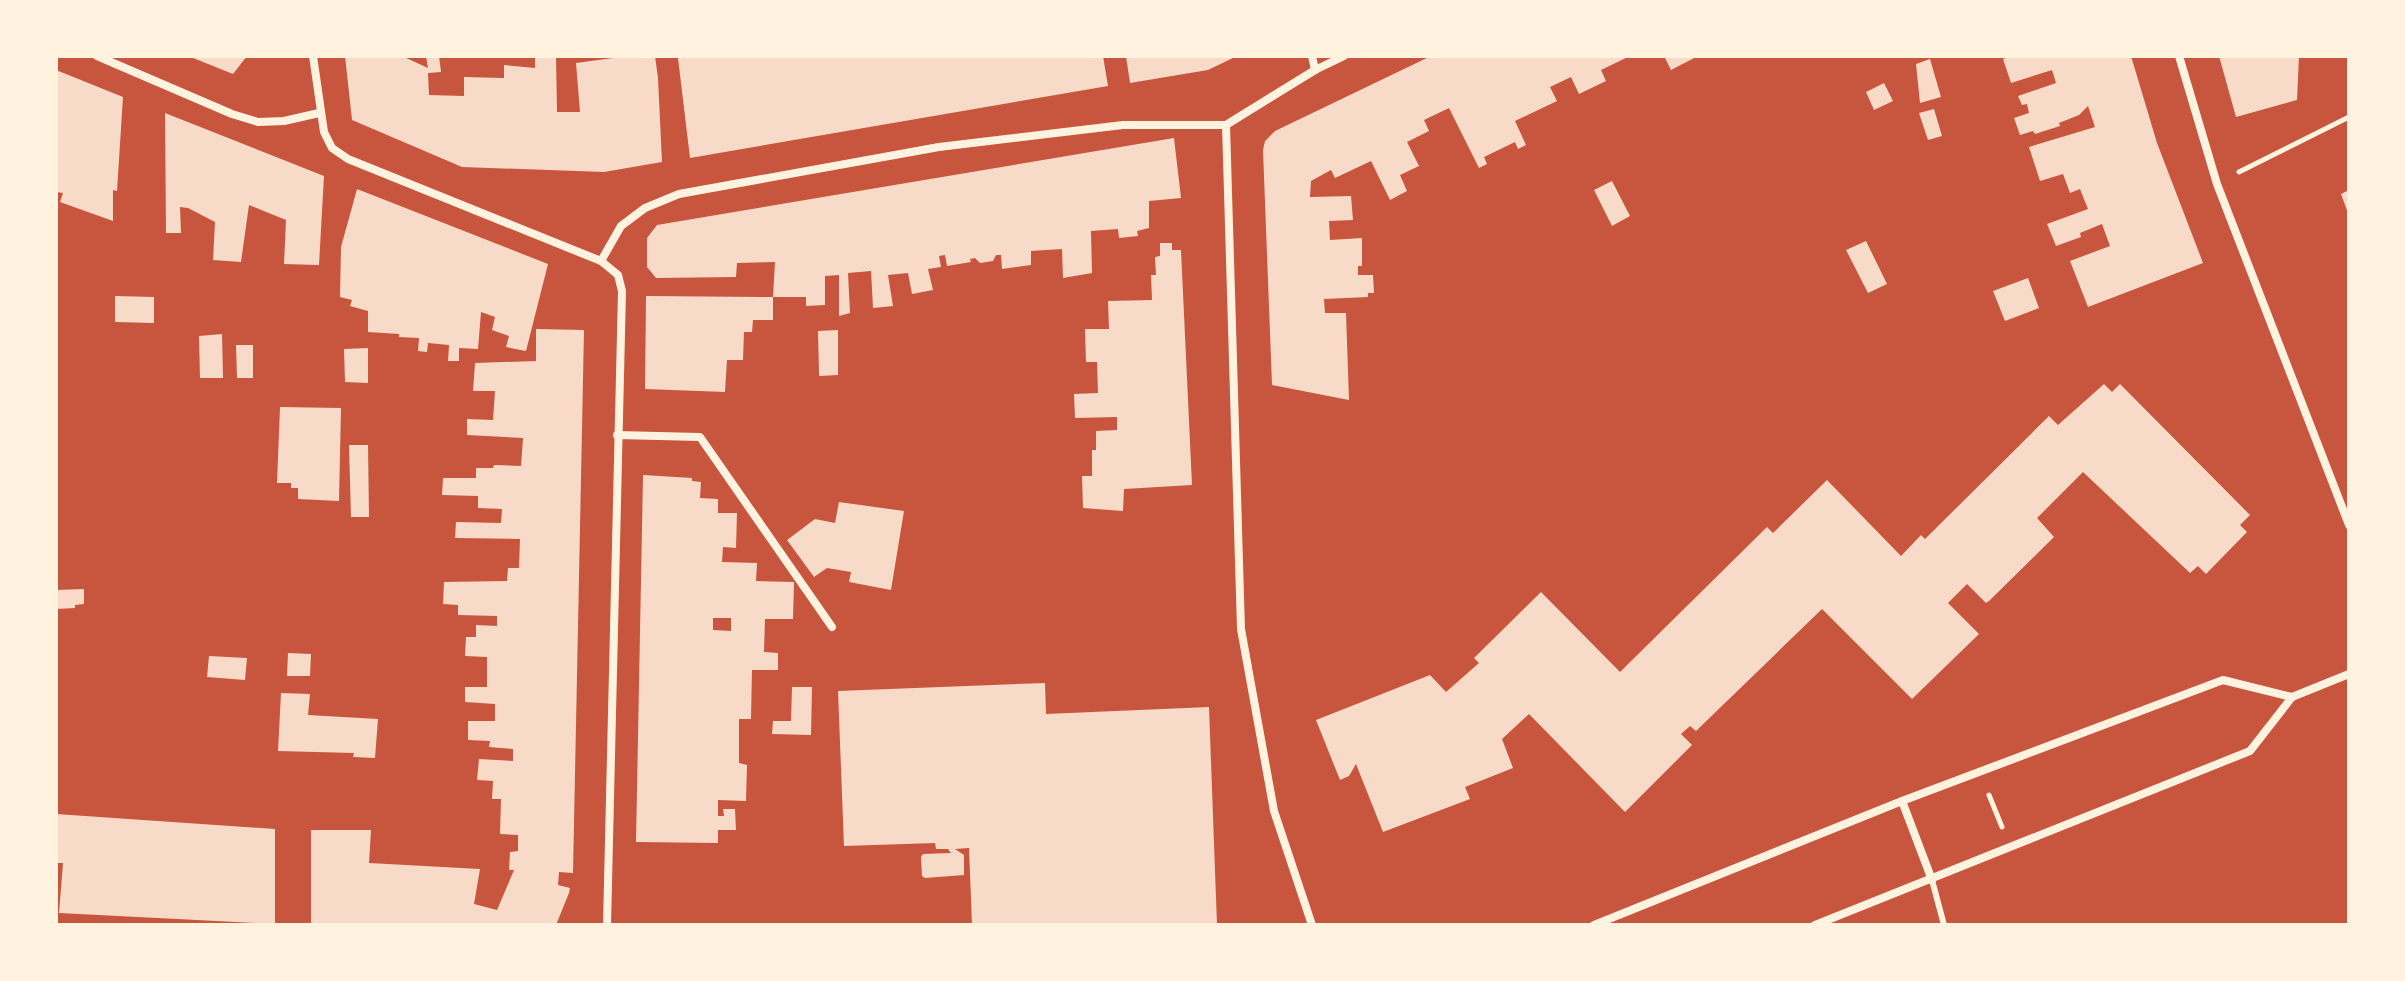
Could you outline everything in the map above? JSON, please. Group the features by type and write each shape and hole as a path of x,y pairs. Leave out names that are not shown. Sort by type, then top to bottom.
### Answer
{"street":[{"path":"97,56 232,114 258,122 284,121 319,113"},
{"path":"313,56 319,113 332,148 348,159 601,261 618,275 622,291 607,925"},
{"path":"1312,56 1315,70"},
{"path":"601,261 621,226 645,208 679,194 939,147 1123,125 1226,125 1315,70 1344,56"},
{"path":"2179,56 2217,184 2349,525"},
{"path":"1226,125 1241,629 1274,811 1312,925"},
{"path":"617,435 700,437 832,627"},
{"path":"1815,925 2250,751 2292,697 2349,674"},
{"path":"1594,925 1902,801 2223,680 2292,697"},
{"path":"1902,801 1932,880"}],"lane":[{"path":"1932,880 1944,925"}],"path":[{"path":"2217,184 2349,117"},
{"path":"1980,772 2010,848"}],"building":[{"path":"188,56 247,56 233,74"},
{"path":"345,56 402,56 428,68 426,56 439,56 441,72 428,73 429,95 464,96 464,77 504,78 504,65 535,68 535,56 556,56 557,112 580,112 576,63 655,56 662,162 604,172 462,167 352,120"},
{"path":"1103,56 1108,86 690,158 678,58"},
{"path":"1126,56 1237,56 1208,70 1130,83"},
{"path":"1431,56 1630,56 1601,70 1606,81 1579,94 1571,77 1550,87 1557,101 1515,121 1526,145 1518,149 1515,142 1484,157 1487,164 1479,168 1449,108 1424,120 1429,131 1407,142 1419,166 1400,175 1407,191 1390,200 1371,161 1335,178 1331,170 1311,181 1310,197 1351,196 1353,220 1329,221 1330,240 1362,238 1362,266 1358,266 1358,275 1373,275 1374,293 1368,293 1368,297 1324,299 1325,313 1346,313 1349,400 1272,385 1265,141 1275,131"},
{"path":"1664,56 1698,56 1671,70"},
{"path":"2011,56 2131,56 2157,143 2203,263 2088,307 2070,261 2110,246 2102,224 2080,233 2081,237 2056,246 2047,224 2088,209 2080,189 2070,193 2063,174 2040,181 2029,147 2095,127 2088,106 2079,115 2059,123 2060,126 2020,135 2014,118 2029,113 2027,104 2022,105 2018,96 2056,83 2052,70 2011,83 2003,59"},
{"path":"2219,56 2299,56 2297,100 2236,117"},
{"path":"1930,59 1941,97 1920,103 1916,64"},
{"path":"56,70 123,97 117,191 113,190 113,221 60,202 63,193 56,192"},
{"path":"1884,83 1893,101 1874,110 1866,92"},
{"path":"1934,109 1942,136 1928,140 1919,113"},
{"path":"165,113 324,176 319,265 284,264 286,220 249,205 241,262 213,260 215,222 188,208 180,207 181,233 166,233"},
{"path":"1174,138 1181,198 1149,201 1149,228 1137,231 1138,236 1119,238 1118,229 1091,231 1092,273 1063,278 1062,249 1031,251 1031,265 1002,269 1001,255 996,255 993,261 980,263 975,258 970,259 971,262 947,266 945,255 939,256 941,267 928,269 933,290 912,294 908,273 888,275 893,306 873,308 871,271 848,273 850,313 839,316 839,275 825,276 825,305 806,306 806,297 773,297 775,262 737,263 736,277 656,278 647,267 647,238 657,225"},
{"path":"1612,181 1630,216 1612,226 1594,190"},
{"path":"357,189 548,264 526,351 506,347 509,336 492,330 495,317 481,312 478,349 459,348 459,361 448,361 449,345 428,343 427,352 418,351 419,338 368,332 368,311 350,306 352,300 340,297 341,247"},
{"path":"2349,190 2349,216 2341,194"},
{"path":"1866,241 1887,284 1868,293 1846,250"},
{"path":"1160,243 1172,243 1172,250 1181,250 1192,485 1124,489 1123,511 1083,508 1082,476 1092,476 1096,431 1117,430 1117,417 1075,418 1074,394 1098,393 1097,362 1086,362 1085,329 1109,329 1108,301 1152,300 1151,275 1156,275 1155,257 1160,256"},
{"path":"2028,278 2039,308 2005,321 1993,291"},
{"path":"115,296 154,297 154,323 115,322"},
{"path":"646,296 773,297 773,320 753,320 752,332 744,332 743,360 727,360 725,392 645,389"},
{"path":"536,329 584,330 573,873 559,872 558,885 570,888 569,893 556,925 311,925 311,830 371,830 369,863 480,869 474,904 497,910 514,870 509,870 510,852 518,851 518,835 500,834 501,799 492,799 493,781 477,780 479,759 513,761 513,749 489,747 490,741 468,740 468,721 495,721 495,704 465,702 465,687 487,687 487,657 465,656 466,637 476,637 476,625 497,626 497,616 458,615 458,605 443,604 444,582 507,581 508,568 519,568 520,539 455,538 456,522 501,523 502,509 478,508 478,496 442,495 443,478 476,478 476,468 493,468 494,465 521,466 523,438 467,435 467,419 493,420 495,391 473,391 475,363 536,361"},
{"path":"838,330 838,375 819,376 818,331"},
{"path":"222,334 223,378 200,378 199,336"},
{"path":"236,345 253,345 253,378 237,378"},
{"path":"368,348 368,383 345,382 344,349"},
{"path":"2104,384 2112,392 2120,384 2250,515 2240,525 2247,532 2206,574 2198,566 2190,573 2083,472 2037,518 2054,537 1989,601 1986,603 1967,584 1948,603 1979,634 1912,699 1822,609 1696,731 1690,726 1681,734 1692,745 1625,812 1529,714 1502,739 1513,768 1465,787 1470,799 1383,832 1356,764 1349,776 1340,780 1316,720 1430,675 1446,692 1479,663 1474,658 1541,592 1620,672 1767,527 1773,533 1827,480 1901,556 1921,535 1925,539 2049,416 2058,425"},
{"path":"280,407 341,408 339,501 298,499 298,488 291,488 291,483 277,483"},
{"path":"349,445 368,445 369,517 351,517"},
{"path":"643,475 692,478 692,481 701,482 700,498 718,499 718,513 737,513 736,548 723,547 722,562 757,563 756,581 794,582 793,619 765,619 764,652 778,653 778,670 752,670 751,719 739,719 739,763 747,765 746,801 718,800 718,816 724,816 723,809 735,809 736,830 718,830 718,843 636,842","holes":["713,618 731,618 731,631 713,630"]},
{"path":"839,502 904,511 891,590 849,582 851,572 827,568 814,577 787,540 815,519 835,523"},
{"path":"84,589 84,604 56,609 56,590"},
{"path":"288,653 311,654 310,676 287,676"},
{"path":"209,656 247,658 245,680 207,677"},
{"path":"1045,683 1046,714 1209,707 1217,925 972,925 969,848 955,849 964,855 964,875 925,878 922,876 923,854 951,853 948,849 936,849 935,843 844,846 838,691"},
{"path":"792,687 812,687 811,735 772,734 773,721 791,721"},
{"path":"281,693 310,694 308,715 378,719 375,758 353,757 354,753 278,751"},
{"path":"56,814 275,829 275,924 59,913 63,863 56,863"}]}
